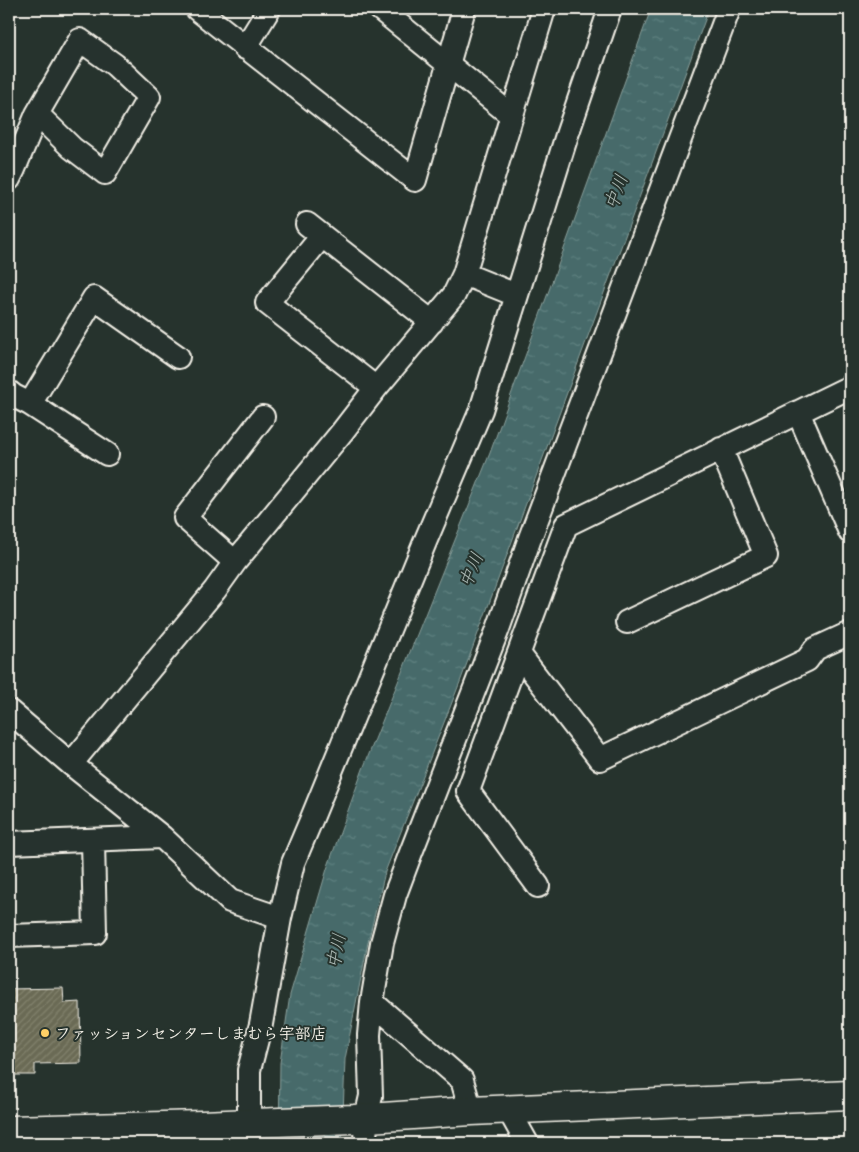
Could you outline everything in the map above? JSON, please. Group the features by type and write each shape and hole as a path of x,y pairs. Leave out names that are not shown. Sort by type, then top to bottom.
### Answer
{"street":[{"path":"197,9 416,180 464,9"},
{"path":"245,48 269,9"},
{"path":"380,9 512,116"},
{"path":"71,764 215,590 235,562 376,388 454,295 464,274 544,9"},
{"path":"253,1122 249,1070 261,1024 280,918 293,863 480,410 567,135 610,9"},
{"path":"362,1127 370,1096 369,1035 372,1002 382,943 396,895 498,629 530,538 729,9"},
{"path":"9,178 37,114 80,40 115,65 149,97 106,173 72,148 37,114"},
{"path":"376,388 267,303 314,230 432,322"},
{"path":"464,274 516,295"},
{"path":"107,454 16,400 94,298 178,357"},
{"path":"538,886 468,791 566,525 850,386"},
{"path":"798,412 850,532"},
{"path":"235,562 185,518 263,417"},
{"path":"627,622 766,556 721,449"},
{"path":"519,654 600,759 807,660 815,649 850,632"},
{"path":"9,711 162,837 230,901 280,918"},
{"path":"9,843 162,837"},
{"path":"9,936 95,933 93,840"},
{"path":"372,1002 462,1080 471,1111"},
{"path":"9,1130 202,1134 253,1122 362,1127 471,1111 850,1095"},
{"path":"508,1109 527,1143"}],"water":[{"name":"中川","path":"651,9 709,9 460,682 385,872 368,942 345,1059 342,1143 279,1143 280,1063 290,995 327,869 363,769 490,453"}],"building":[{"name":"ファッションセンターしまむら宇部店","path":"63,988 64,1003 80,1002 81,1063 35,1064 35,1075 9,1075 9,989"}],"place":[{"name":"ファッションセンターしまむら宇部店","path":"45,1033"}]}
